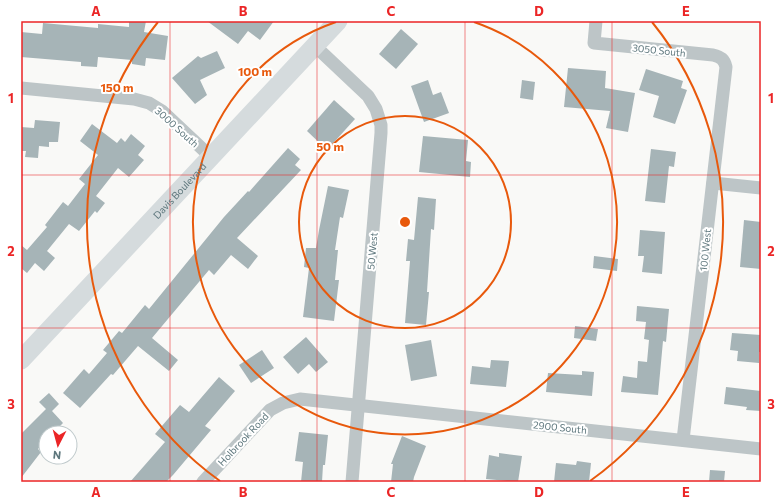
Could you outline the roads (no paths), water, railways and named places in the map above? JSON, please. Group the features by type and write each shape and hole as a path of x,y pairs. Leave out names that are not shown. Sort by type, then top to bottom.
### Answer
{"street":[{"name":"Davis Boulevard","path":"21,360 338,21"},
{"name":"3050 South","path":"596,21 594,43 713,55 723,60"},
{"name":"50 West","path":"315,46 368,96 376,109 381,125 352,482"},
{"name":"100 West","path":"684,440 726,70 723,60"},
{"name":"3000 South","path":"21,88 134,99 149,103 162,111 210,157"},
{"path":"713,183 761,188"},
{"name":"Holbrook Road","path":"203,482 265,414 283,403 300,399 359,406"},
{"name":"2900 South","path":"359,406 761,449"}]}
